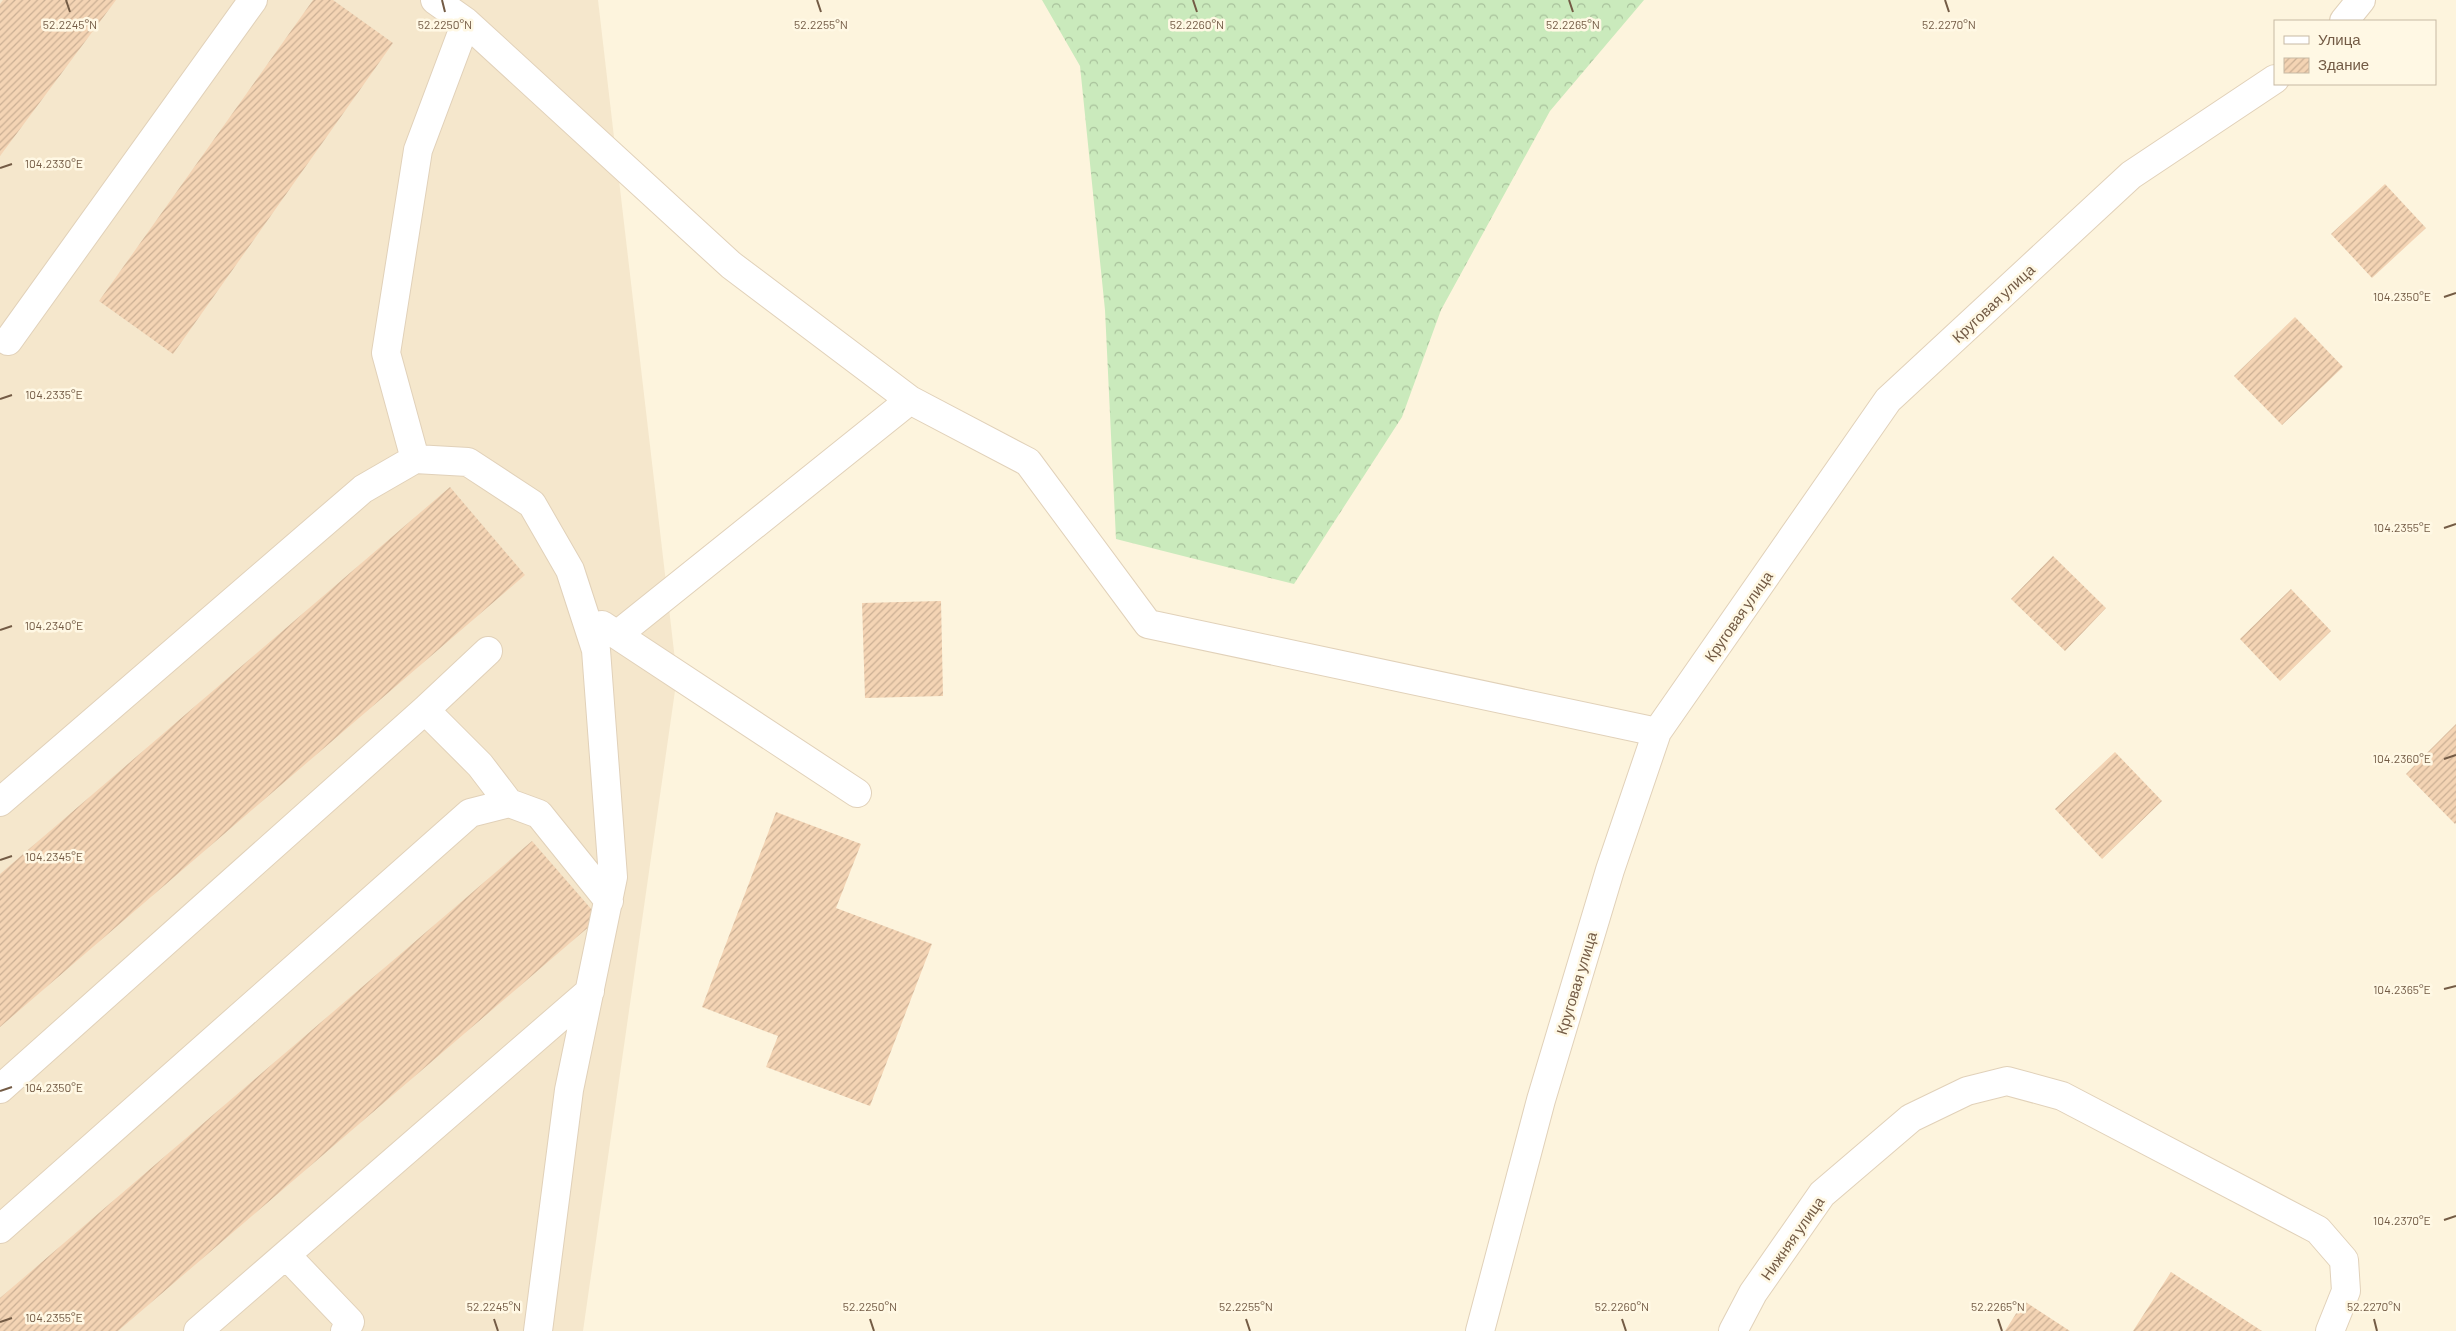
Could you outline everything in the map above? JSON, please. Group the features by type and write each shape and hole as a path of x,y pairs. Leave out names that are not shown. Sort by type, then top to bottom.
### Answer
{"street":[{"path":"8,341 253,0"},
{"path":"435,0 466,22 731,265 910,400 1028,462 1148,624 1658,732"},
{"path":"2345,20 2361,0"},
{"path":"415,459 386,353 418,150 466,22"},
{"name":"Круговая улица","path":"1480,1331 1541,1100 1610,870 1658,732 1888,400 2131,175 2274,80"},
{"path":"617,635 910,400"},
{"path":"0,802 363,489 415,459 468,462 532,504 570,570 596,650 613,877 570,1090 538,1331"},
{"path":"584,613 857,793"},
{"path":"0,1088 488,652"},
{"path":"425,710 480,764 509,803 539,814 609,901"},
{"path":"0,1229 470,813 509,803"},
{"path":"198,1331 590,991"},
{"name":"Нижняя улица","path":"1733,1331 1753,1293 1822,1194 1912,1118 1967,1092 2008,1080 2071,1101 2318,1230 2344,1260 2346,1291 2330,1331"},
{"path":"286,1255 350,1322 345,1331"}],"shaded area":[{"path":"0,0 598,0 677,677 583,1331 0,1331"}],"green space":[{"path":"1042,0 1644,0 1550,111 1441,310 1402,417 1294,584 1116,539 1105,310 1080,66"}],"building":[{"path":"3,0 116,0 0,156 0,4"},
{"path":"313,0 333,0 393,43 173,354 99,301"},
{"path":"2385,184 2426,228 2372,278 2331,234"},
{"path":"2295,317 2343,367 2282,425 2234,376"},
{"path":"450,487 525,575 0,1027 0,874"},
{"path":"2053,556 2106,608 2065,651 2011,599"},
{"path":"2291,589 2331,631 2280,681 2240,639"},
{"path":"941,601 943,696 865,698 862,603"},
{"path":"2456,724 2456,823 2455,824 2406,774"},
{"path":"2115,752 2162,801 2102,859 2055,809"},
{"path":"776,812 861,844 836,908 932,944 870,1106 766,1067 778,1036 702,1007"},
{"path":"532,841 599,918 118,1331 0,1331 0,1298"},
{"path":"2171,1272 2262,1331 2133,1331"},
{"path":"2024,1301 2070,1331 2005,1331"}]}
